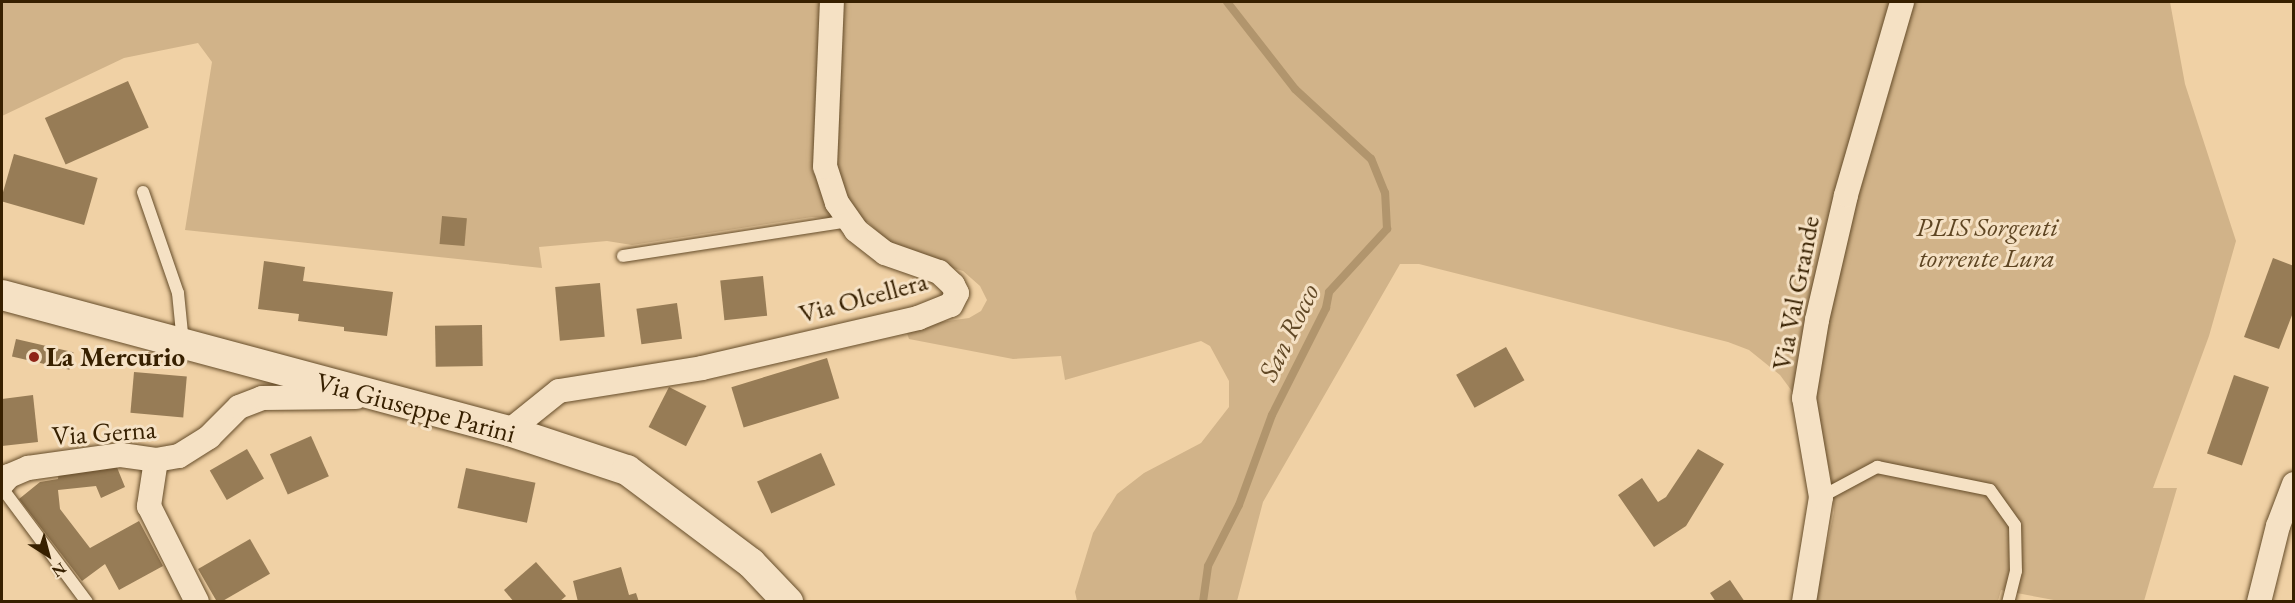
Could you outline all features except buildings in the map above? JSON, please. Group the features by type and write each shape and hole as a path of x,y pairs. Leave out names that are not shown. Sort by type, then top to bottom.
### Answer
{"street":[{"name":"Via Olcellera","path":"509,431 559,391 702,368 918,318 951,305 957,293 939,272 885,253 849,221 837,203 825,167 832,2"},
{"name":"Via Val Grande","path":"1804,602 1821,497 1804,398 1817,320 1846,195 1902,2"},
{"name":"Via Giuseppe Parini","path":"2,295 509,431 627,470 751,563 788,602"},
{"name":"Via Gerna","path":"2,484 9,476 28,468 121,456 156,460 179,456 209,437 239,407 262,398 376,396"},
{"path":"156,460 149,506 197,602"},
{"path":"2259,602 2294,484"}],"lane":[{"path":"143,192 178,293 183,344"},
{"path":"623,256 849,221"},
{"path":"1821,497 1876,467 1990,490 2015,525 2016,571 2008,602"},
{"path":"2,488 87,602"}],"green space":[{"name":"PLIS Sorgenti torrente Lura","path":"2,2 2170,2 2185,84 2236,241 2209,336 2153,488 2177,488 2144,601 2059,601 2001,590 1998,601 1815,601 1834,512 1832,483 1816,407 1794,394 1780,375 1749,350 1728,342 1419,264 1400,264 1263,502 1237,601 1077,601 1075,592 1093,533 1117,494 1144,473 1201,443 1229,407 1229,381 1210,346 1201,341 1065,380 1061,356 1013,359 909,339 905,327 969,318 981,311 987,300 980,286 963,271 897,251 868,222 812,217 632,245 607,241 539,247 542,268 185,230 212,62 198,43 124,58 2,116"}],"waterway":[{"name":"San Rocco","path":"1203,602 1208,566 1239,505 1272,415 1326,308 1329,292 1387,229 1385,193 1371,159 1295,89 1227,2"}],"place":[{"name":"La Mercurio","path":"34,357"}]}
